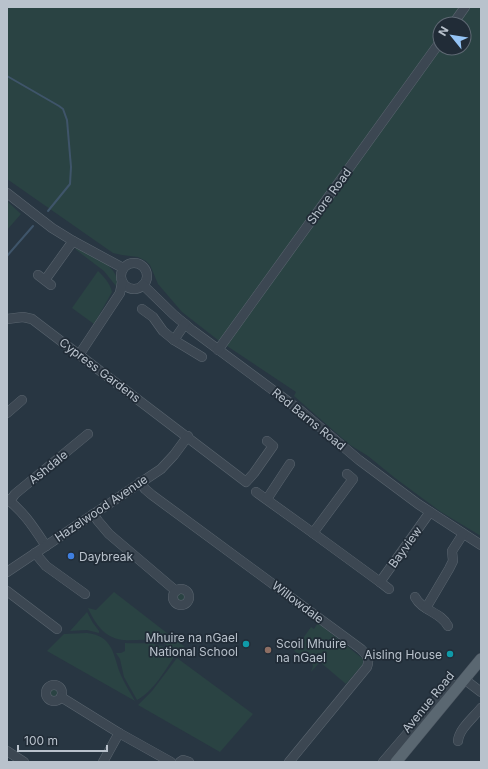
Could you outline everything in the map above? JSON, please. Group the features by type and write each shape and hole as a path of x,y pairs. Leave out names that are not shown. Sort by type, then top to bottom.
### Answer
{"main road":[{"name":"Avenue Road","path":"396,762 481,659"}],"street":[{"path":"459,16 465,7"},
{"name":"Shore Road","path":"218,350 432,53"},
{"path":"7,193 52,228 72,241 123,268"},
{"path":"44,280 72,241"},
{"path":"120,293 131,289 136,289 146,282 146,274 142,266 134,263 130,263 123,268 120,276 125,286 131,289"},
{"path":"79,355 120,293 122,282"},
{"name":"Red Barns Road","path":"143,285 185,324 218,350 275,390 359,460 430,512 481,545"},
{"path":"140,311 153,317 163,331 174,340 202,357"},
{"name":"Cypress Gardens","path":"7,319 23,317 32,319 188,436 246,482 273,446 267,441"},
{"path":"174,340 185,324"},
{"path":"7,414 22,400"},
{"name":"Ashdale","path":"8,500 88,433"},
{"name":"Hazelwood Avenue","path":"7,572 161,469 188,436"},
{"path":"267,499 290,464"},
{"path":"314,533 353,479"},
{"name":"Willowdale","path":"140,482 152,495 298,602 367,655 369,661 367,666 291,761"},
{"path":"256,492 389,589"},
{"path":"8,500 18,508 29,521 46,546"},
{"name":"Bayview","path":"380,582 430,512"},
{"path":"93,514 109,534 176,591"},
{"path":"426,608 450,569 452,551 462,534"},
{"path":"34,553 46,566 85,594"},
{"path":"7,591 56,630"},
{"path":"415,597 419,603 446,621 448,626"},
{"path":"383,762 448,686 451,684 461,683 481,692"},
{"path":"61,697 119,734 171,762"},
{"path":"458,741 458,736 462,730 481,708"},
{"path":"103,762 119,734"},
{"path":"7,751 24,762"},
{"path":"180,762 183,760 189,762"}],"green space":[{"path":"7,7 481,7 481,536 441,512 368,456 350,445 294,396 296,392 218,340 182,312 158,284 150,265 146,261 138,257 113,253 7,179"},
{"path":"7,201 21,214 7,230"},
{"path":"79,248 98,258 111,268 117,280 116,286 104,271 75,249"},
{"path":"98,271 105,278 112,292 94,324 72,308"},
{"path":"114,592 185,647 184,649 173,650 162,643 151,640 118,639 108,635 98,625 88,608 96,610"},
{"path":"182,592 187,597 182,602 177,597"},
{"path":"87,612 99,633 87,630 70,631"},
{"path":"318,623 363,659 363,664 346,684 320,662 311,672 313,666 311,661 294,651 311,627 314,629"},
{"path":"87,633 102,638 111,647 125,684 135,701 47,651 64,634"},
{"path":"125,643 146,643 157,645 176,654 154,686 137,700 124,677 120,659 116,653 125,651"},
{"path":"177,658 253,714 220,752 138,705 152,691"},
{"path":"54,688 59,693 54,698 49,693"}],"waterway":[{"path":"7,76 59,106 63,109 67,120 71,167 70,184 48,211"},
{"path":"7,256 33,226"}],"place":[{"name":"Daybreak","path":"71,556"},
{"name":"Mhuire na nGael National School","path":"246,644"},
{"name":"Scoil Mhuire na nGael","path":"268,650"},
{"name":"Aisling House","path":"450,654"}]}
